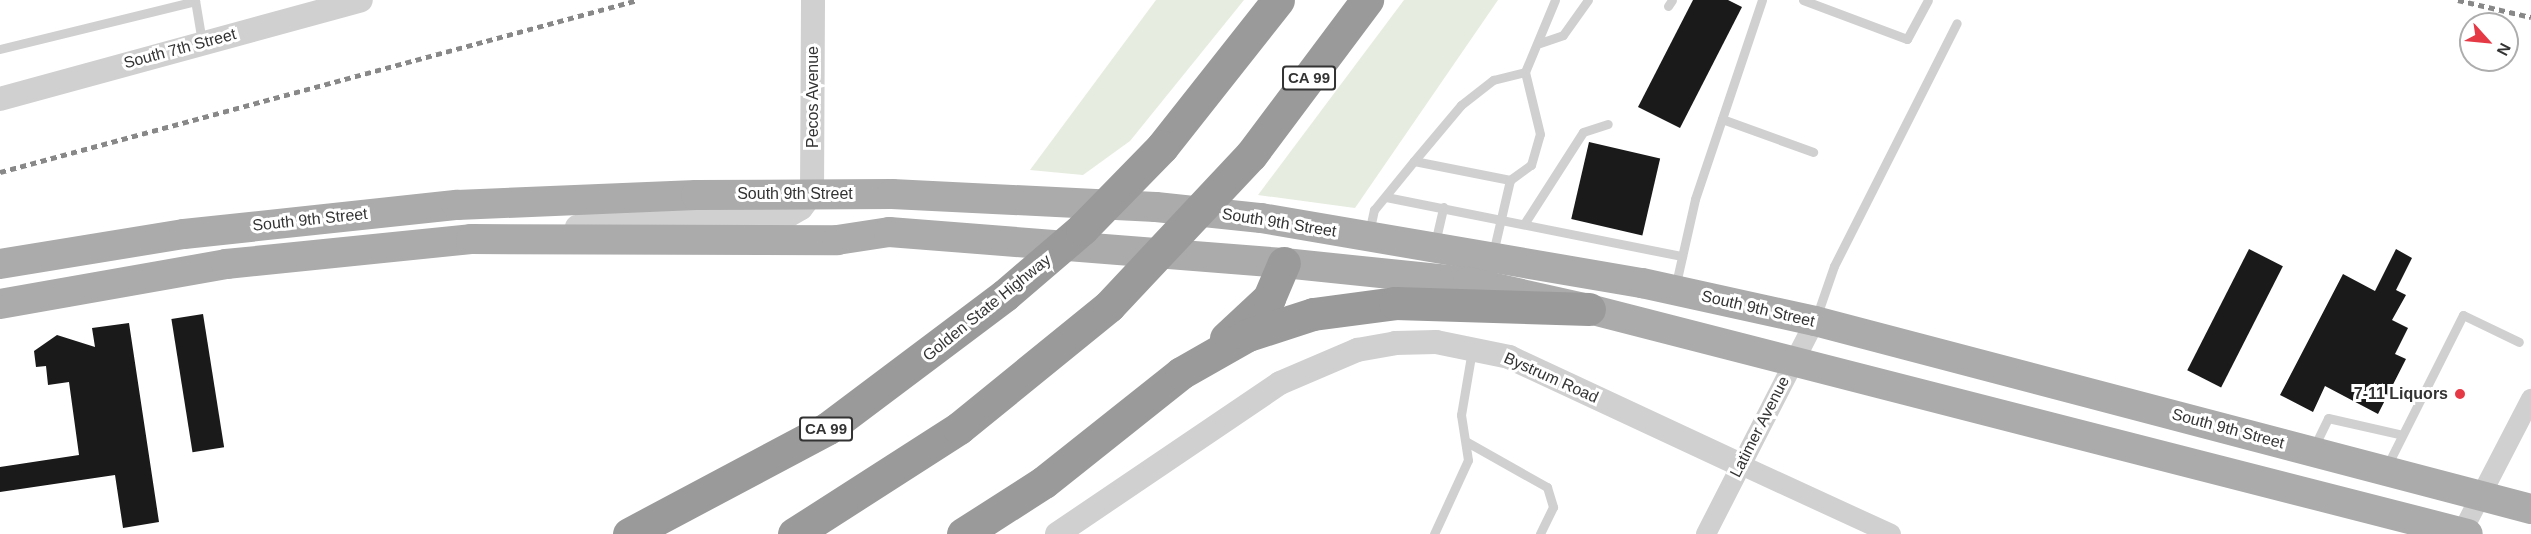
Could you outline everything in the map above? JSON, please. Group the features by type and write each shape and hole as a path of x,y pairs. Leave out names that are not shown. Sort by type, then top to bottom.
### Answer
{"highway":[{"name":"Golden State Highway","path":"629,534 828,428 1005,295 1082,229 1162,147 1278,0"},
{"name":"CA 99","path":"794,534 959,428 1109,306 1251,155 1367,0"},
{"path":"963,534 1044,482 1219,347 1241,319 1269,298 1284,263"},
{"path":"1219,347 1313,314 1354,307 1589,309"}],"main road":[{"name":"South 9th Street","path":"0,264 184,234 457,205 812,194 1065,202 1261,218 1674,290 1815,321 2531,509"},
{"path":"812,194 849,221 888,232"},
{"path":"1261,218 1274,230 1284,263"},
{"name":"South 9th Street","path":"0,304 188,270 471,239 837,240 888,232 1284,263 1468,282 1589,309 2464,533"},
{"path":"184,234 188,270"}],"street":[{"name":"Pecos Avenue","path":"812,194 813,0"},
{"name":"South 7th Street","path":"0,99 351,1"},
{"path":"471,239 516,229 604,226 641,218 789,214 812,194"},
{"name":"Latimer Avenue","path":"1706,534 1815,321"},
{"name":"Bystrum Road","path":"1057,534 1280,383 1323,362 1395,343 1472,348 1540,370 1741,465 1859,528 1891,534"},
{"path":"2464,533 2531,399"}],"lane":[{"path":"1491,258 1510,180 1531,165 1540,134 1525,72 1540,43 1555,0"},
{"path":"1540,43 1563,35 1588,0"},
{"path":"1674,290 1722,119 1762,0"},
{"path":"1809,1 1907,39 1928,0"},
{"path":"0,49 195,1 203,43"},
{"path":"1815,321 1834,266 1957,23"},
{"path":"1369,237 1374,210 1461,105 1494,80 1525,72"},
{"path":"1722,119 1813,152"},
{"path":"1524,224 1583,132 1608,124"},
{"path":"1414,161 1510,180"},
{"path":"1386,197 1682,256"},
{"path":"1433,249 1443,207"},
{"path":"2385,471 2399,434 2463,315 2519,342"},
{"path":"1434,534 1462,476 1467,442 1461,391 1472,348"},
{"path":"2312,452 2328,418 2399,434"},
{"path":"1467,442 1547,487 1553,507 1540,534"}],"shaded area":[{"path":"1156,0 1244,0 1130,141 1083,175 1030,170"},
{"path":"1404,0 1498,0 1355,208 1258,195"}],"building":[{"path":"1693,0 1728,0 1742,7 1680,128 1638,107"},
{"path":"1589,142 1660,158 1642,235 1571,219"},
{"path":"2249,249 2283,266 2221,387 2187,370"},
{"path":"2396,249 2412,258 2396,290 2406,295 2392,320 2408,328 2395,354 2406,359 2378,414 2325,386 2313,412 2280,395 2343,274 2375,291"},
{"path":"203,314 224,447 193,452 171,319"},
{"path":"129,323 159,522 123,528 115,475 0,492 0,467 79,455 69,382 48,385 46,366 36,367 34,351 57,335 95,347 92,328"}],"railway":[{"path":"0,172 638,0"},
{"path":"2458,0 2531,17"}],"place":[{"name":"7-11 Liquors","path":"2460,394"}]}
